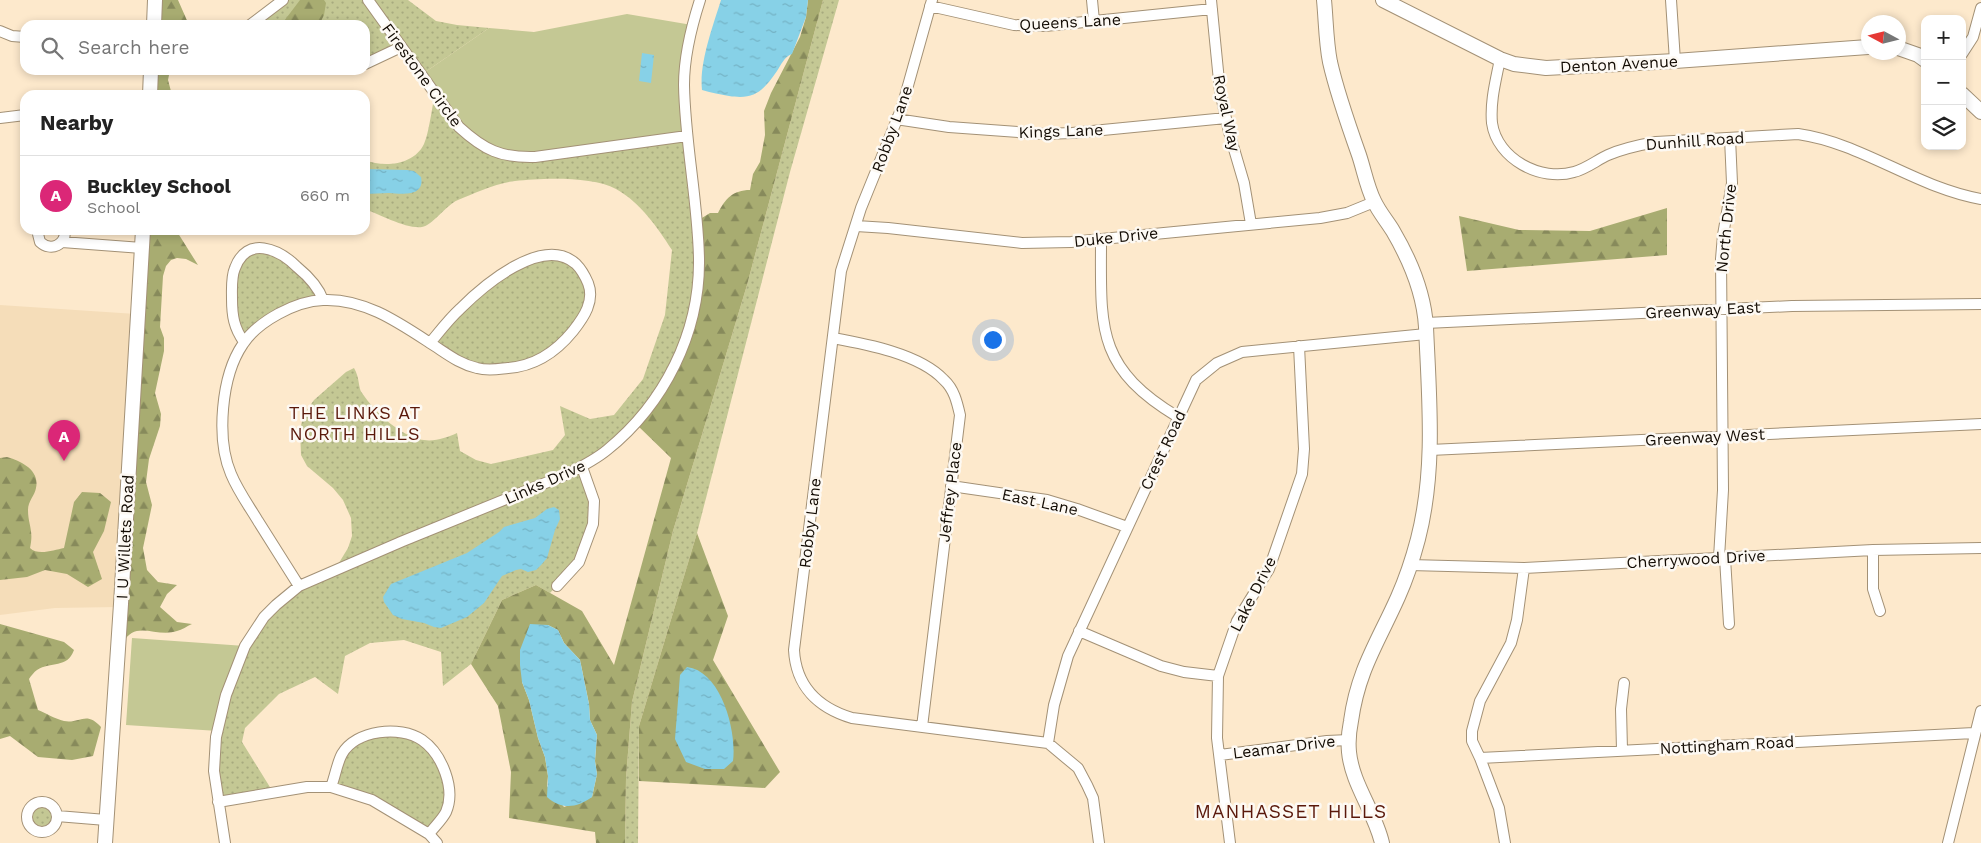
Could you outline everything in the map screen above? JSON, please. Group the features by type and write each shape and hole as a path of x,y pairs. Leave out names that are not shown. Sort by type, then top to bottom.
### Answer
{"street":[{"path":"154,20 155,0"},
{"path":"257,20 283,0"},
{"name":"Firestone Circle","path":"368,0 459,127 476,143 500,154 535,157 687,136"},
{"name":"Links Drive","path":"225,843 214,771 216,737 226,695 245,646 254,631 276,605 299,586 412,537 565,476 582,467 606,451 636,424 655,401 686,341 694,312 699,258 684,84 687,51 692,25 700,0"},
{"path":"1092,0 1094,21"},
{"path":"1324,0 1330,60 1343,110 1374,202 1408,260 1416,280 1426,328 1430,450 1425,506 1410,565 1398,597 1367,660 1359,681 1354,700 1349,740 1351,764 1379,831 1382,843"},
{"name":"Denton Avenue","path":"1384,0 1500,58 1522,65 1546,68 1861,48"},
{"path":"1671,0 1675,61"},
{"name":"Queens Lane","path":"931,3 1014,25 1045,26 1212,5"},
{"name":"Robby Lane","path":"931,3 902,107 856,226 842,271 794,650 795,663 801,679 811,694 820,703 836,713 852,718 1048,743"},
{"name":"Royal Way","path":"1212,5 1220,91 1228,132 1244,183 1251,224"},
{"path":"1966,48 1973,37 1981,8"},
{"path":"0,31 12,36 20,37"},
{"path":"370,62 401,47"},
{"path":"1906,51 1921,57"},
{"name":"Dunhill Road","path":"1500,58 1491,104 1492,125 1501,144 1510,155 1527,167 1542,174 1557,175 1575,172 1632,146 1656,142 1798,134 1815,136 1928,184 1981,200"},
{"path":"150,90 151,75"},
{"path":"1966,98 1981,112"},
{"path":"0,118 20,116"},
{"name":"Kings Lane","path":"896,119 949,127 1044,134 1226,118"},
{"name":"North Drive","path":"1729,624 1722,558 1721,248 1732,183 1730,138"},
{"name":"Duke Drive","path":"856,226 1022,243 1071,242 1320,218 1347,213 1374,202"},
{"path":"38,235 38,240 44,246 53,247 62,242 142,248"},
{"path":"62,242 64,235"},
{"name":"I U Willets Road","path":"105,843 143,235"},
{"path":"1101,239 1102,319 1109,345 1119,365 1132,383 1178,417"},
{"path":"244,342 234,327 232,312 233,276 241,257 251,250 261,247 271,249 293,262 320,291 323,300"},
{"path":"299,586 241,494 231,474 223,450 221,424 226,391 232,366 244,342 271,318 294,306 323,300 352,303 377,311 430,343 449,357 478,368 488,370 524,367 537,362 553,350 583,319 588,307 590,294 588,284 576,264 567,258 553,254 535,257 495,278 458,310 430,343"},
{"name":"Greenway East","path":"1426,328 1721,309 1792,306 1981,304"},
{"name":"Crest Road","path":"1048,743 1059,683 1068,656 1196,380 1217,363 1242,352 1426,328"},
{"name":"Jeffrey Place","path":"833,338 865,344 896,353 934,370 945,380 956,400 960,415 922,727"},
{"name":"Lake Drive","path":"1230,843 1216,720 1218,676 1238,622 1269,569 1302,474 1304,450 1299,346"},
{"name":"Greenway West","path":"1430,450 1981,424"},
{"path":"557,586 579,562 593,524 594,501 582,467"},
{"name":"East Lane","path":"951,486 1047,500 1127,527"},
{"name":"Cherrywood Drive","path":"1410,565 1524,568 1873,550 1981,548"},
{"path":"1873,550 1873,589 1880,611"},
{"path":"1505,843 1498,808 1472,741 1472,731 1480,701 1511,643 1517,620 1524,568"},
{"path":"1079,632 1161,666 1184,672 1218,676"},
{"path":"1622,750 1620,709 1624,683"},
{"path":"1948,843 1981,711"},
{"path":"331,787 342,754 353,742 366,734 395,732 409,734 422,740 432,749 440,762 446,775 449,790 449,801 445,813 429,834"},
{"name":"Nottingham Road","path":"1480,758 1974,733"},
{"name":"Leamar Drive","path":"1220,755 1327,741 1349,740"},
{"path":"1048,743 1078,768 1087,785 1092,798 1099,843"},
{"path":"218,802 307,787 331,787 372,800 429,834 437,843"},
{"path":"58,816 106,820"}],"shaded area":[{"path":"0,305 136,314 118,607 55,608 0,615"}],"green space":[{"path":"160,0 178,0 187,20 158,20"},
{"path":"283,0 408,0 436,21 489,28 421,75 401,47 370,62 370,20 257,20"},
{"path":"300,0 324,0 326,3 322,20 285,20"},
{"path":"808,0 823,0 747,285 673,531 632,702 626,778 625,843 596,843 595,832 509,818 511,772 498,706 471,664 502,600 536,585 582,611 614,665 671,458 636,424 655,401 694,312 697,221 710,213 718,213 730,196 744,190 750,190 753,174 760,162 765,135 764,111 771,93 800,37 806,17","holes":["541,625 548,625 558,630 564,643 580,660 589,704 590,720 597,735 595,761 597,774 592,797 564,807 547,786 548,776 545,757 522,682"]},
{"path":"823,0 839,0 790,172 697,533 639,726 638,843 625,843 626,778 632,702 673,531 747,285"},
{"path":"627,14 692,25 687,51 687,136 535,157 476,143 421,75 489,28 534,32"},
{"path":"155,75 169,75 168,80 171,90 153,90"},
{"path":"435,94 687,136 697,221 694,312 655,401 582,467 594,501 579,562 550,593 536,585 502,600 471,664 443,686 441,652 404,640 370,643 345,656 338,694 315,677 279,694 245,728 242,742 273,792 218,802 216,737 245,646 276,605 334,571 348,548 352,536 351,518 343,500 333,488 307,466 301,455 300,429 304,414 314,400 346,372 354,368 361,391 367,400 387,421 411,436 424,440 434,440 457,433 460,451 476,460 491,464 553,450 565,435 560,406 590,419 614,415 643,379 665,315 672,250 641,208 616,189 606,185 567,179 508,182 458,200 426,226 422,227 401,224 370,211 370,161 389,164 406,160 419,151 424,144"},
{"path":"1667,208 1667,255 1467,271 1459,216 1519,230 1590,231"},
{"path":"147,235 179,235 198,265 186,259 177,258 171,260 166,266 163,276 160,327 164,338 164,351 155,393 161,414 160,426 149,459 146,482 152,505 143,548 147,570 158,582 177,585 167,594 160,607 177,622 192,624 169,633 134,632 123,643"},
{"path":"261,247 293,262 323,300 294,306 244,342 232,293 241,257"},
{"path":"535,257 567,258 588,285 583,319 537,362 488,370 430,343 458,310"},
{"path":"7,457 28,467 35,476 36,488 29,504 28,515 31,532 30,548 37,552 64,548 74,502 82,492 100,493 111,502 104,531 93,552 102,579 88,587 67,574 45,570 27,577 0,580 0,458"},
{"path":"697,533 728,616 713,660 780,772 765,788 639,781 639,726"},
{"path":"0,624 64,642 74,650 67,660 42,667 29,679 38,710 64,721 91,719 101,727 93,756 72,760 38,757 10,736 0,739"},
{"path":"132,638 245,646 218,731 126,725"},
{"path":"366,734 409,734 440,762 449,801 429,834 399,814 331,787 343,754"},
{"path":"42,802 53,806 57,817 53,828 42,832 31,828 27,817 31,806"}],"water":[{"path":"721,0 808,0 806,17 792,54 785,59 763,89 746,97 729,96 702,90 705,57"},
{"path":"642,53 654,55 651,83 639,81"},
{"path":"370,169 414,171 421,177 420,188 416,191 406,194 370,194"},
{"path":"554,507 559,510 560,519 547,558 536,570 528,572 521,569 502,576 484,603 467,617 441,628 434,627 393,615 384,602 383,597 391,584 467,553 504,527 535,518 547,509"},
{"path":"530,624 548,625 558,630 564,643 580,660 589,704 590,720 597,735 595,761 597,774 592,797 575,805 563,806 547,797 548,776 545,757 522,682 520,665 520,650"},
{"path":"687,667 699,671 709,679 718,691 724,704 729,719 734,749 733,761 724,769 705,769 686,762 675,739 680,675"}],"place":[{"name":"Buckley School","path":"64,461"}],"district":[{"name":"THE LINKS AT NORTH HILLS","path":"355,422"},
{"name":"MANHASSET HILLS","path":"1291,811"}]}
